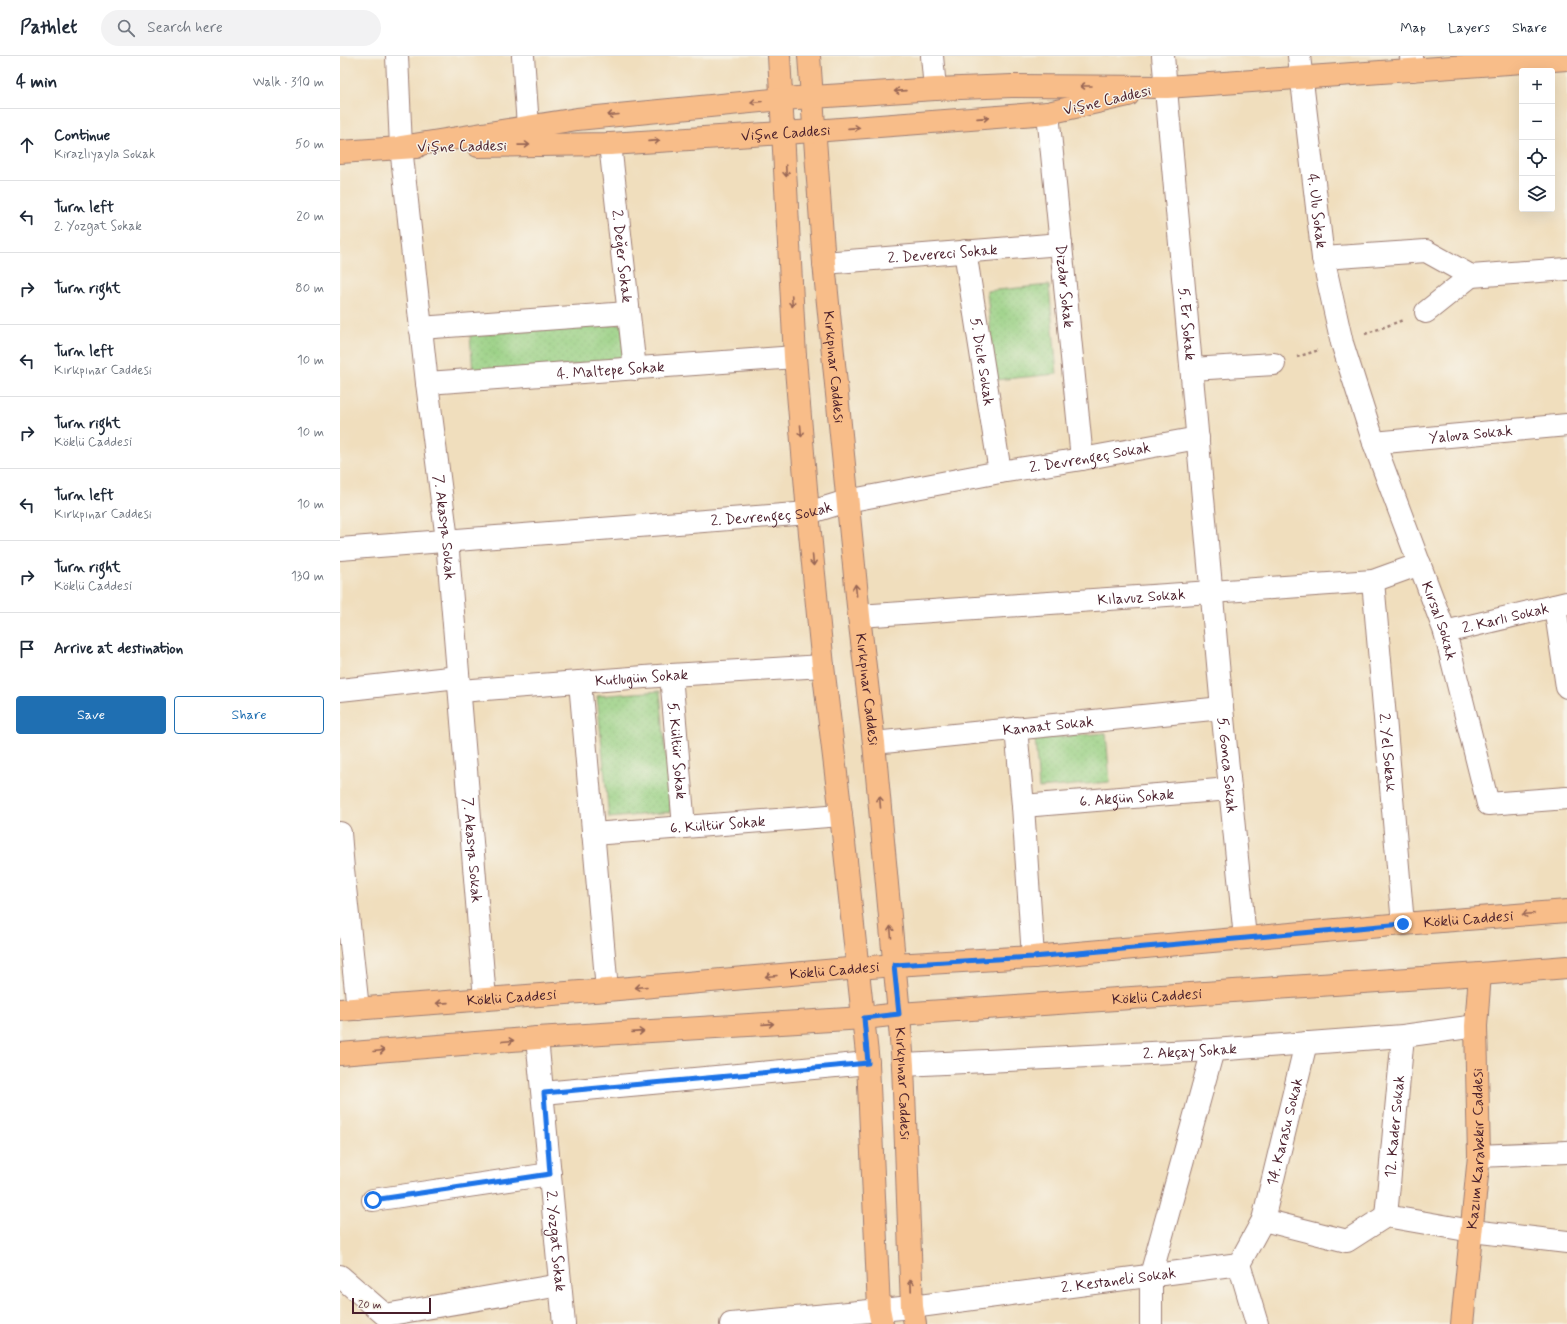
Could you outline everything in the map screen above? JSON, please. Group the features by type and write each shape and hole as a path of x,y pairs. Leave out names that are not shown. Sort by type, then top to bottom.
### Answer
{"main road":[{"path":"779,56 795,357 808,513 823,666 868,1063 880,1317"},
{"name":"Kırkpınar Caddesi","path":"810,56 824,263 859,616 874,743 899,1014 903,1065 913,1315"},
{"name":"Vişne Caddesi","path":"401,147 577,119 782,99 935,89 1012,86 1167,86 1300,78 1412,63 1567,59"},
{"name":"Vişne Caddesi","path":"340,152 401,147 610,144 814,131 1048,113 1167,86"},
{"name":"Köklü Caddesi","path":"349,1010 607,990 894,965 1033,957 1567,911"},
{"name":"Köklü Caddesi","path":"340,1054 537,1038 864,1018 899,1014 1567,967"},
{"name":"Kazım Karabekir Caddesi","path":"1462,1324 1479,1156 1476,1026 1480,974"}],"street":[{"name":"7. Akasya Sokak","path":"397,56 401,147 420,328 447,540 485,999"},
{"path":"523,56 528,126"},
{"path":"932,56 935,89"},
{"name":"5. Er Sokak","path":"1164,56 1213,592"},
{"name":"4. Ulu Sokak","path":"1298,56 1322,258 1342,343 1374,443"},
{"name":"Dizdar Sokak","path":"1048,113 1082,459"},
{"name":"2. Değer Sokak","path":"610,144 635,369"},
{"name":"2. Devereci Sokak","path":"824,263 1061,244"},
{"name":"5. Dicle Sokak","path":"965,251 1000,472"},
{"path":"1322,258 1426,251 1471,276 1567,269"},
{"path":"1426,312 1471,276"},
{"path":"420,328 628,313"},
{"name":"4. Maltepe Sokak","path":"427,383 795,357"},
{"path":"1192,369 1274,364"},
{"name":"Yalova Sokak","path":"1374,443 1567,425"},
{"name":"2. Devrengeç Sokak","path":"340,550 447,540 808,513 848,501 1000,472 1198,438"},
{"name":"Kırsal Sokak","path":"1374,443 1445,632 1488,804 1567,798"},
{"name":"Kılavuz Sokak","path":"859,616 1373,581 1420,564"},
{"name":"2. Yel Sokak","path":"1373,581 1403,924"},
{"name":"5. Gonca Sokak","path":"1213,592 1222,708 1245,938"},
{"path":"1561,605 1567,687"},
{"name":"2. Karlı Sokak","path":"1445,632 1561,605"},
{"name":"Kutlugün Sokak","path":"340,690 459,684 580,682 823,666"},
{"name":"5. Kültür Sokak","path":"671,675 684,826"},
{"path":"580,682 607,990"},
{"name":"Kanaat Sokak","path":"874,743 1222,708"},
{"path":"1016,728 1023,806 1033,957"},
{"name":"6. Akgün Sokak","path":"1023,806 1230,788"},
{"name":"6. Kültür Sokak","path":"593,834 841,815"},
{"path":"340,833 349,1010"},
{"name":"2. Akçay Sokak","path":"903,1065 1213,1050 1403,1036 1476,1026"},
{"name":"12. Kader Sokak","path":"1386,1216 1403,1036"},
{"name":"2. Yozgat Sokak","path":"537,1038 544,1093 564,1324"},
{"name":"14. Karasu Sokak","path":"1263,1220 1306,1043"},
{"path":"1151,1324 1150,1275 1213,1050"},
{"path":"544,1093 868,1063"},
{"path":"1479,1156 1567,1152"},
{"path":"373,1200 550,1174"},
{"path":"1257,1324 1239,1264 1263,1220 1347,1241 1386,1216 1472,1231 1567,1242"},
{"name":"2. Kestaneli Sokak","path":"731,1324 913,1315 1150,1275 1239,1264"},
{"path":"340,1276 385,1315 560,1285"}],"green space":[{"path":"1049,285 1057,374 995,380 987,291"},
{"path":"622,324 625,361 473,373 470,335"},
{"path":"660,691 671,812 609,818 597,696"},
{"path":"1106,733 1110,782 1039,788 1035,739"}],"route":[{"path":"373,1200 550,1174 544,1093 868,1063 864,1018 899,1014 894,965 1033,957 1403,924"}]}
